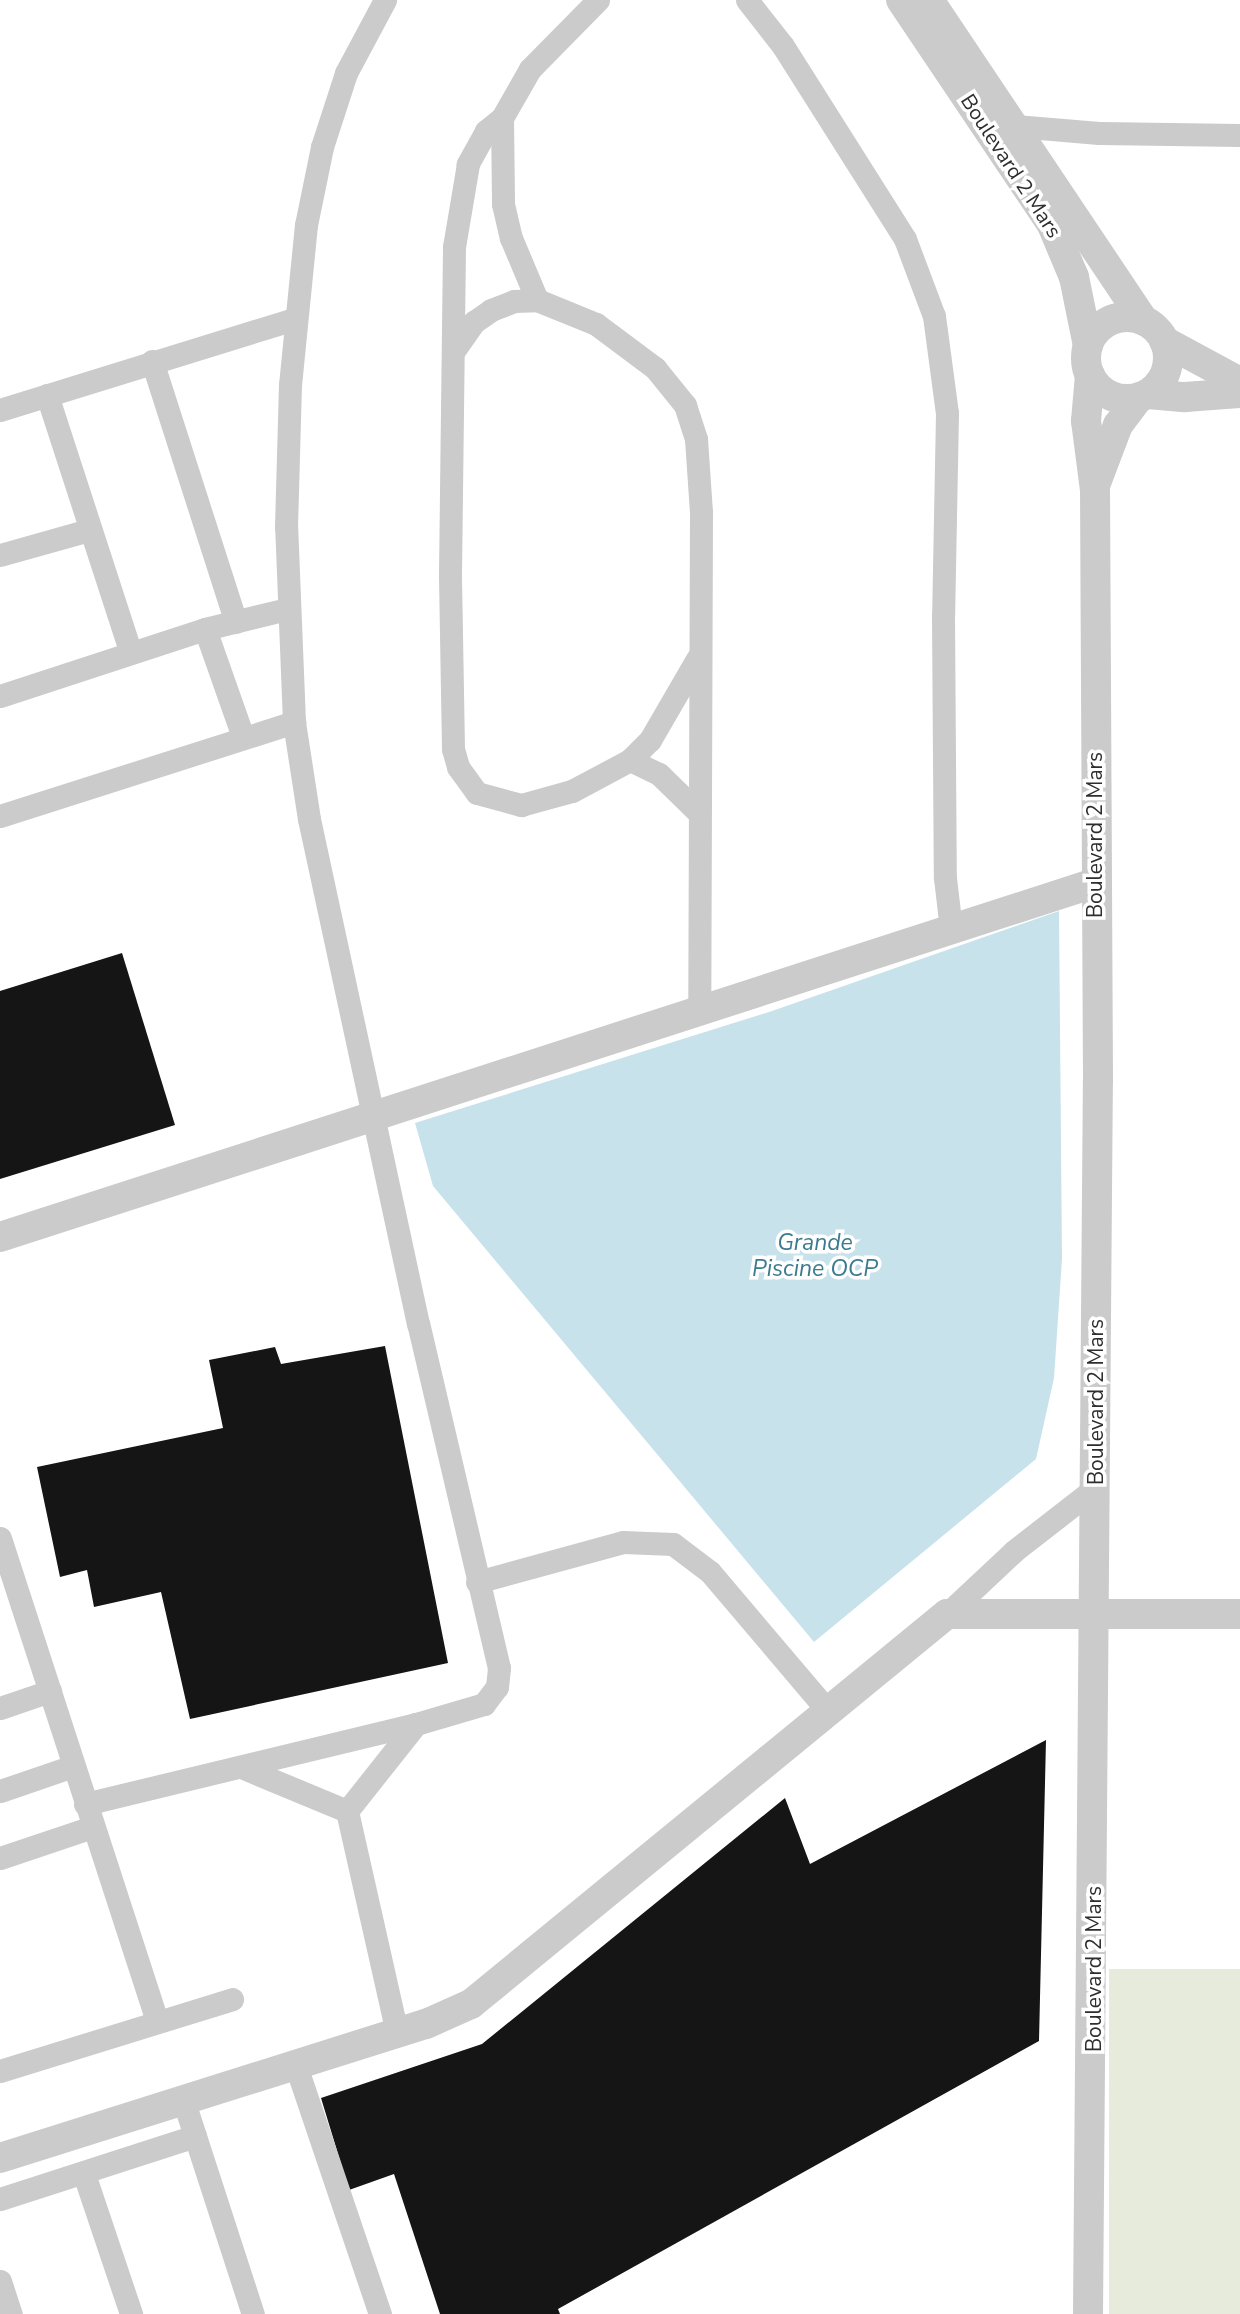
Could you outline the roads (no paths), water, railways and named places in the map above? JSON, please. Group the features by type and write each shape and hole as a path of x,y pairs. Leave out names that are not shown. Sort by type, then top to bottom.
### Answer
{"street":[{"path":"85,1804 416,1724 484,1704 497,1687 499,1668 477,1582 311,831 294,722 287,609 294,319 310,194 323,147 357,48 385,0"},
{"path":"598,0 530,69 502,118 474,147 463,183 454,247 452,354 452,724 458,767 477,793 521,805 572,791 630,760 656,731 697,659"},
{"path":"747,0 783,46 905,239 934,316 947,413 943,616 945,878 951,929"},
{"name":"Boulevard 2 Mars","path":"901,0 1052,225 1074,277 1089,361 1087,444 1095,490 1096,1614 1088,2314"},
{"name":"Boulevard 2 Mars","path":"929,0 1154,331"},
{"path":"502,118 503,204 511,238 537,300"},
{"path":"1015,126 1099,134 1240,135"},
{"path":"452,354 474,322 491,310 514,301 537,300 596,324 655,368 685,405 700,461 697,659 699,1010"},
{"path":"1240,382 1154,331 1124,318 1106,324 1089,361 1110,396 1185,397 1240,393"},
{"path":"0,410 294,319"},
{"path":"1095,490 1103,456 1143,395 1166,370 1154,331"},
{"path":"152,361 236,622"},
{"path":"47,395 131,653"},
{"path":"0,555 89,530"},
{"path":"0,696 205,629 287,609"},
{"path":"205,629 243,737"},
{"path":"0,816 294,722"},
{"path":"630,760 669,782 698,812"},
{"path":"0,1237 1095,883"},
{"path":"0,2158 454,2014 496,1987 947,1614 1014,1552 1095,1488"},
{"path":"0,1538 10,1599 50,1691 157,2021"},
{"path":"477,1582 623,1542 673,1544 710,1572 828,1711"},
{"path":"947,1614 1240,1614"},
{"path":"0,1708 50,1691"},
{"path":"347,1811 416,1724"},
{"path":"0,1791 73,1766"},
{"path":"241,1767 347,1811"},
{"path":"347,1811 397,2032"},
{"path":"0,1858 92,1827"},
{"path":"0,2071 232,1999"},
{"path":"295,2063 380,2314"},
{"path":"183,2099 253,2314"},
{"path":"0,2199 195,2136"},
{"path":"84,2174 131,2314"},
{"path":"0,2281 11,2314"}],"water":[{"name":"Grande Piscine OCP","path":"1059,911 1062,1259 1054,1378 1036,1459 814,1642 433,1186 415,1123 772,1011"}]}
